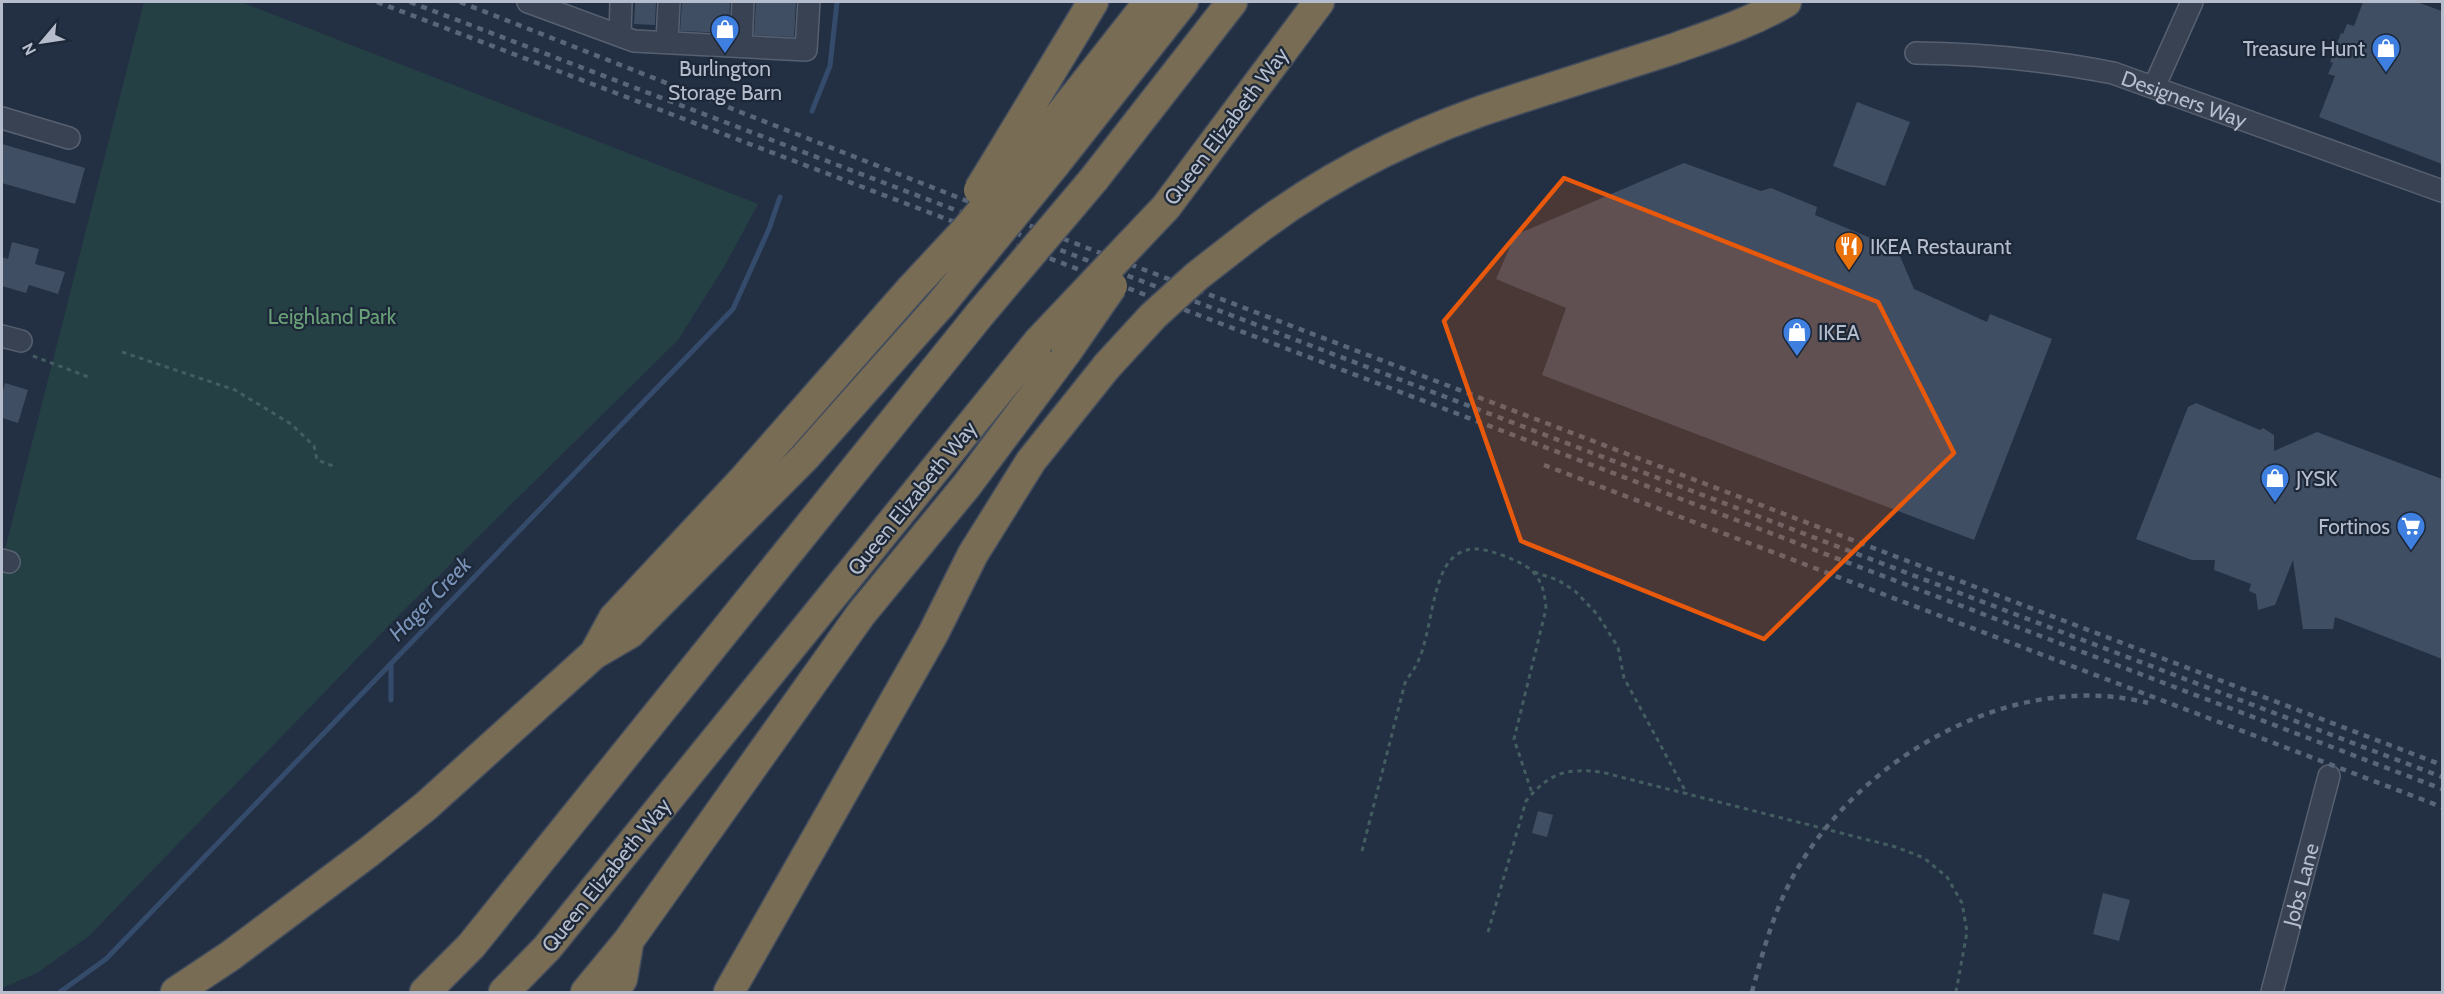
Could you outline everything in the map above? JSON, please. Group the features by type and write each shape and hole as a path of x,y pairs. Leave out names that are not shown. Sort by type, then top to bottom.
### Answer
{"highway":[{"path":"1032,152 1093,2"},
{"path":"176,993 230,956 426,806 594,654 630,633 806,457 941,304 1032,152 1149,2"},
{"path":"594,654 614,618 744,479 912,288 986,180 1032,152 1183,2"},
{"path":"425,993 471,946 981,314 1094,178 1232,2"},
{"name":"Queen Elizabeth Way","path":"504,993 547,948 1039,341 1166,207 1319,2"},
{"path":"729,993 933,634 973,554 1031,461 1107,366 1162,308 1197,276 1279,212 1347,172 1416,136 1506,102 1591,77 1731,29 1786,2"},
{"path":"586,993 629,940 861,614 967,485 1067,351 1166,207"},
{"path":"614,993 622,979 629,940"}],"street":[{"path":"528,2 564,8 634,41 806,50 809,2"},
{"path":"620,35 621,2"},
{"path":"667,42 669,2"},
{"path":"741,46 743,2"},
{"path":"2154,87 2192,2"},
{"name":"Designers Way","path":"1916,53 1963,54 2062,63 2113,73 2442,191"},
{"path":"2,118 69,138"},
{"name":"Jobs Lane","path":"2272,993 2329,776"}],"path":[{"path":"11,338 31,355 91,378"},
{"path":"122,352 235,390 291,424 314,446 316,460 333,466"},
{"path":"1362,851 1405,683 1419,660 1443,570 1457,554 1478,549 1522,563 1540,582 1545,596 1546,609 1514,738 1533,793"},
{"path":"1532,572 1567,585 1598,614 1618,647 1624,678 1687,794"},
{"path":"1488,932 1526,801 1540,784 1558,773 1579,769 1601,772 1896,847 1924,858 1947,877 1962,903 1967,932 1956,993"}],"highlighted area":[{"path":"1564,178 1878,302 1954,453 1764,639 1521,541 1444,321"}],"green space":[{"name":"Leighland Park","path":"144,2 241,2 758,204 724,267 678,340 401,613 89,936 37,973 2,988 2,561"}],"building":[{"path":"635,2 656,2 655,25 634,24"},
{"path":"682,2 730,2 729,33 680,31"},
{"path":"756,2 796,2 794,37 754,35"},
{"path":"2363,2 2417,2 2442,11 2442,164 2319,117 2335,76 2328,74 2341,33 2343,34 2347,24 2354,26"},
{"path":"1857,102 1910,122 1885,186 1833,166"},
{"path":"2,144 85,168 75,204 2,183"},
{"name":"IKEA","path":"1684,163 1761,191 1771,188 1817,207 1815,215 1897,249 1914,289 1987,322 1990,314 2052,339 1974,540 1542,375 1566,308 1496,279 1515,235"},
{"path":"12,242 39,249 35,264 65,272 58,294 29,285 26,293 2,286 2,257 8,259"},
{"path":"5,383 28,390 18,423 2,418 2,394"},
{"name":"JYSK","path":"2196,403 2260,430 2263,428 2274,435 2274,451 2317,432 2442,479 2442,659 2335,617 2333,629 2303,629 2293,560 2275,605 2258,610 2256,594 2249,591 2251,584 2214,570 2215,560 2192,560 2136,539 2188,407"},
{"path":"1538,811 1553,815 1547,837 1532,833"},
{"path":"2103,893 2130,900 2119,941 2093,934"}],"waterway":[{"name":"Hager Creek","path":"812,111 830,66 837,2"},
{"name":"Hager Creek","path":"60,992 106,959 733,309 769,229 780,197"},
{"path":"391,663 391,700"}],"railway":[{"path":"377,2 2442,789"},
{"path":"410,2 2442,777"},
{"path":"460,2 1069,241 2442,765"},
{"path":"1544,465 2442,807"},
{"path":"1752,992 1775,916 1795,873 1824,831 1859,792 1900,759 1946,731 1995,711 2046,699 2097,696 2148,703"}],"place":[{"name":"Burlington Storage Barn","path":"725,54"},
{"name":"Treasure Hunt","path":"2386,74"},
{"name":"IKEA Restaurant","path":"1849,272"},
{"name":"IKEA","path":"1797,358"},
{"name":"JYSK","path":"2275,504"},
{"name":"Fortinos","path":"2411,552"}]}
